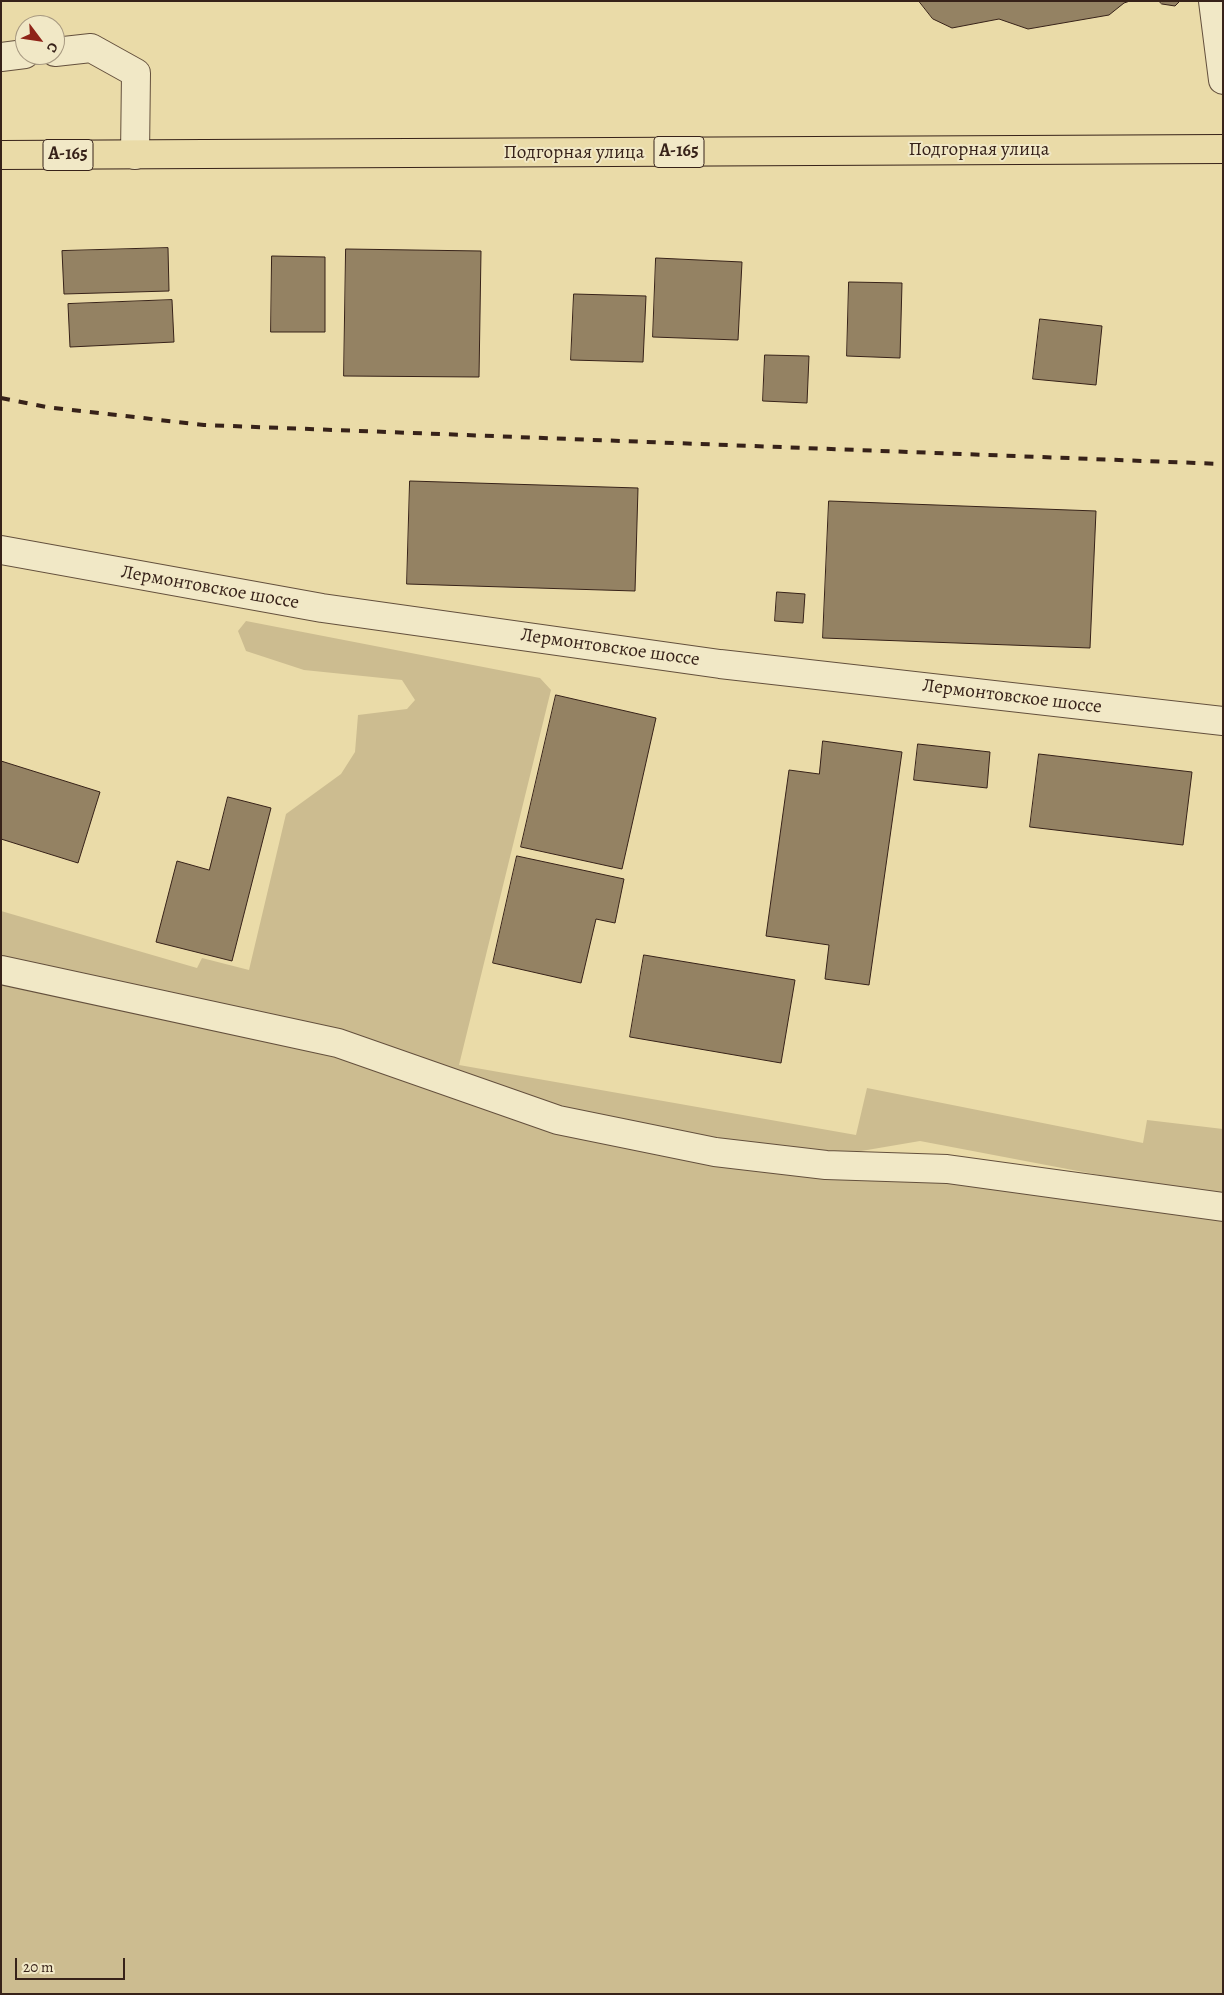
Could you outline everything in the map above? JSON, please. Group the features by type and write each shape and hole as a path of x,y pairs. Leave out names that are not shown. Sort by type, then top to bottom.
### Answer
{"main road":[{"name":"Подгорная улица","path":"135,155 1223,149"},
{"name":"А-165","path":"1,155 135,155"}],"street":[{"path":"1213,1 1223,80"},
{"path":"65,51 91,48 136,73 135,155"},
{"path":"1,57 15,55"},
{"name":"Лермонтовское шоссе","path":"1,550 322,608 691,660 1223,721"},
{"path":"1,970 338,1043 558,1120 706,1150 826,1165 947,1168 1223,1206"}],"shaded area":[{"path":"246,621 540,678 551,690 459,1065 856,1135 867,1088 1143,1143 1147,1120 1223,1129 1223,1195 1141,1183 920,1141 826,1157 559,1109 1,957 1,911 197,968 202,958 249,970 286,814 341,774 355,752 358,715 407,709 415,700 402,680 304,670 246,651 238,631"},
{"path":"1,985 334,1053 722,1164 825,1179 948,1180 1223,1219 1223,1994 1,1994"}],"building":[{"path":"919,1 1130,1 1124,3 1109,15 1028,29 999,19 952,28 933,19"},
{"path":"1159,1 1180,1 1175,6 1162,4"},
{"path":"168,248 169,291 64,294 62,251"},
{"path":"346,249 481,251 479,377 344,376"},
{"path":"272,256 325,257 325,332 271,332"},
{"path":"656,258 742,262 738,340 653,337"},
{"path":"849,282 902,283 900,358 847,356"},
{"path":"574,294 646,296 643,362 571,360"},
{"path":"172,300 174,342 70,347 68,304"},
{"path":"1040,319 1102,326 1096,385 1033,379"},
{"path":"765,355 809,356 807,403 763,401"},
{"path":"410,481 638,488 635,591 407,584"},
{"path":"829,501 1096,511 1090,648 823,638"},
{"path":"777,592 805,594 803,623 775,621"},
{"path":"556,695 656,718 622,869 521,847"},
{"path":"823,741 902,752 869,985 825,979 829,945 766,936 789,770 819,774"},
{"path":"918,744 990,752 987,788 914,780"},
{"path":"1039,754 1192,772 1183,845 1030,827"},
{"path":"1,761 100,792 78,863 1,839"},
{"path":"228,797 271,808 232,961 156,942 177,861 209,870"},
{"path":"517,856 624,879 615,923 596,919 581,983 493,963"},
{"path":"644,955 795,980 781,1063 630,1037"}],"railway":[{"path":"1,398 46,407 204,425 1223,464"}]}
